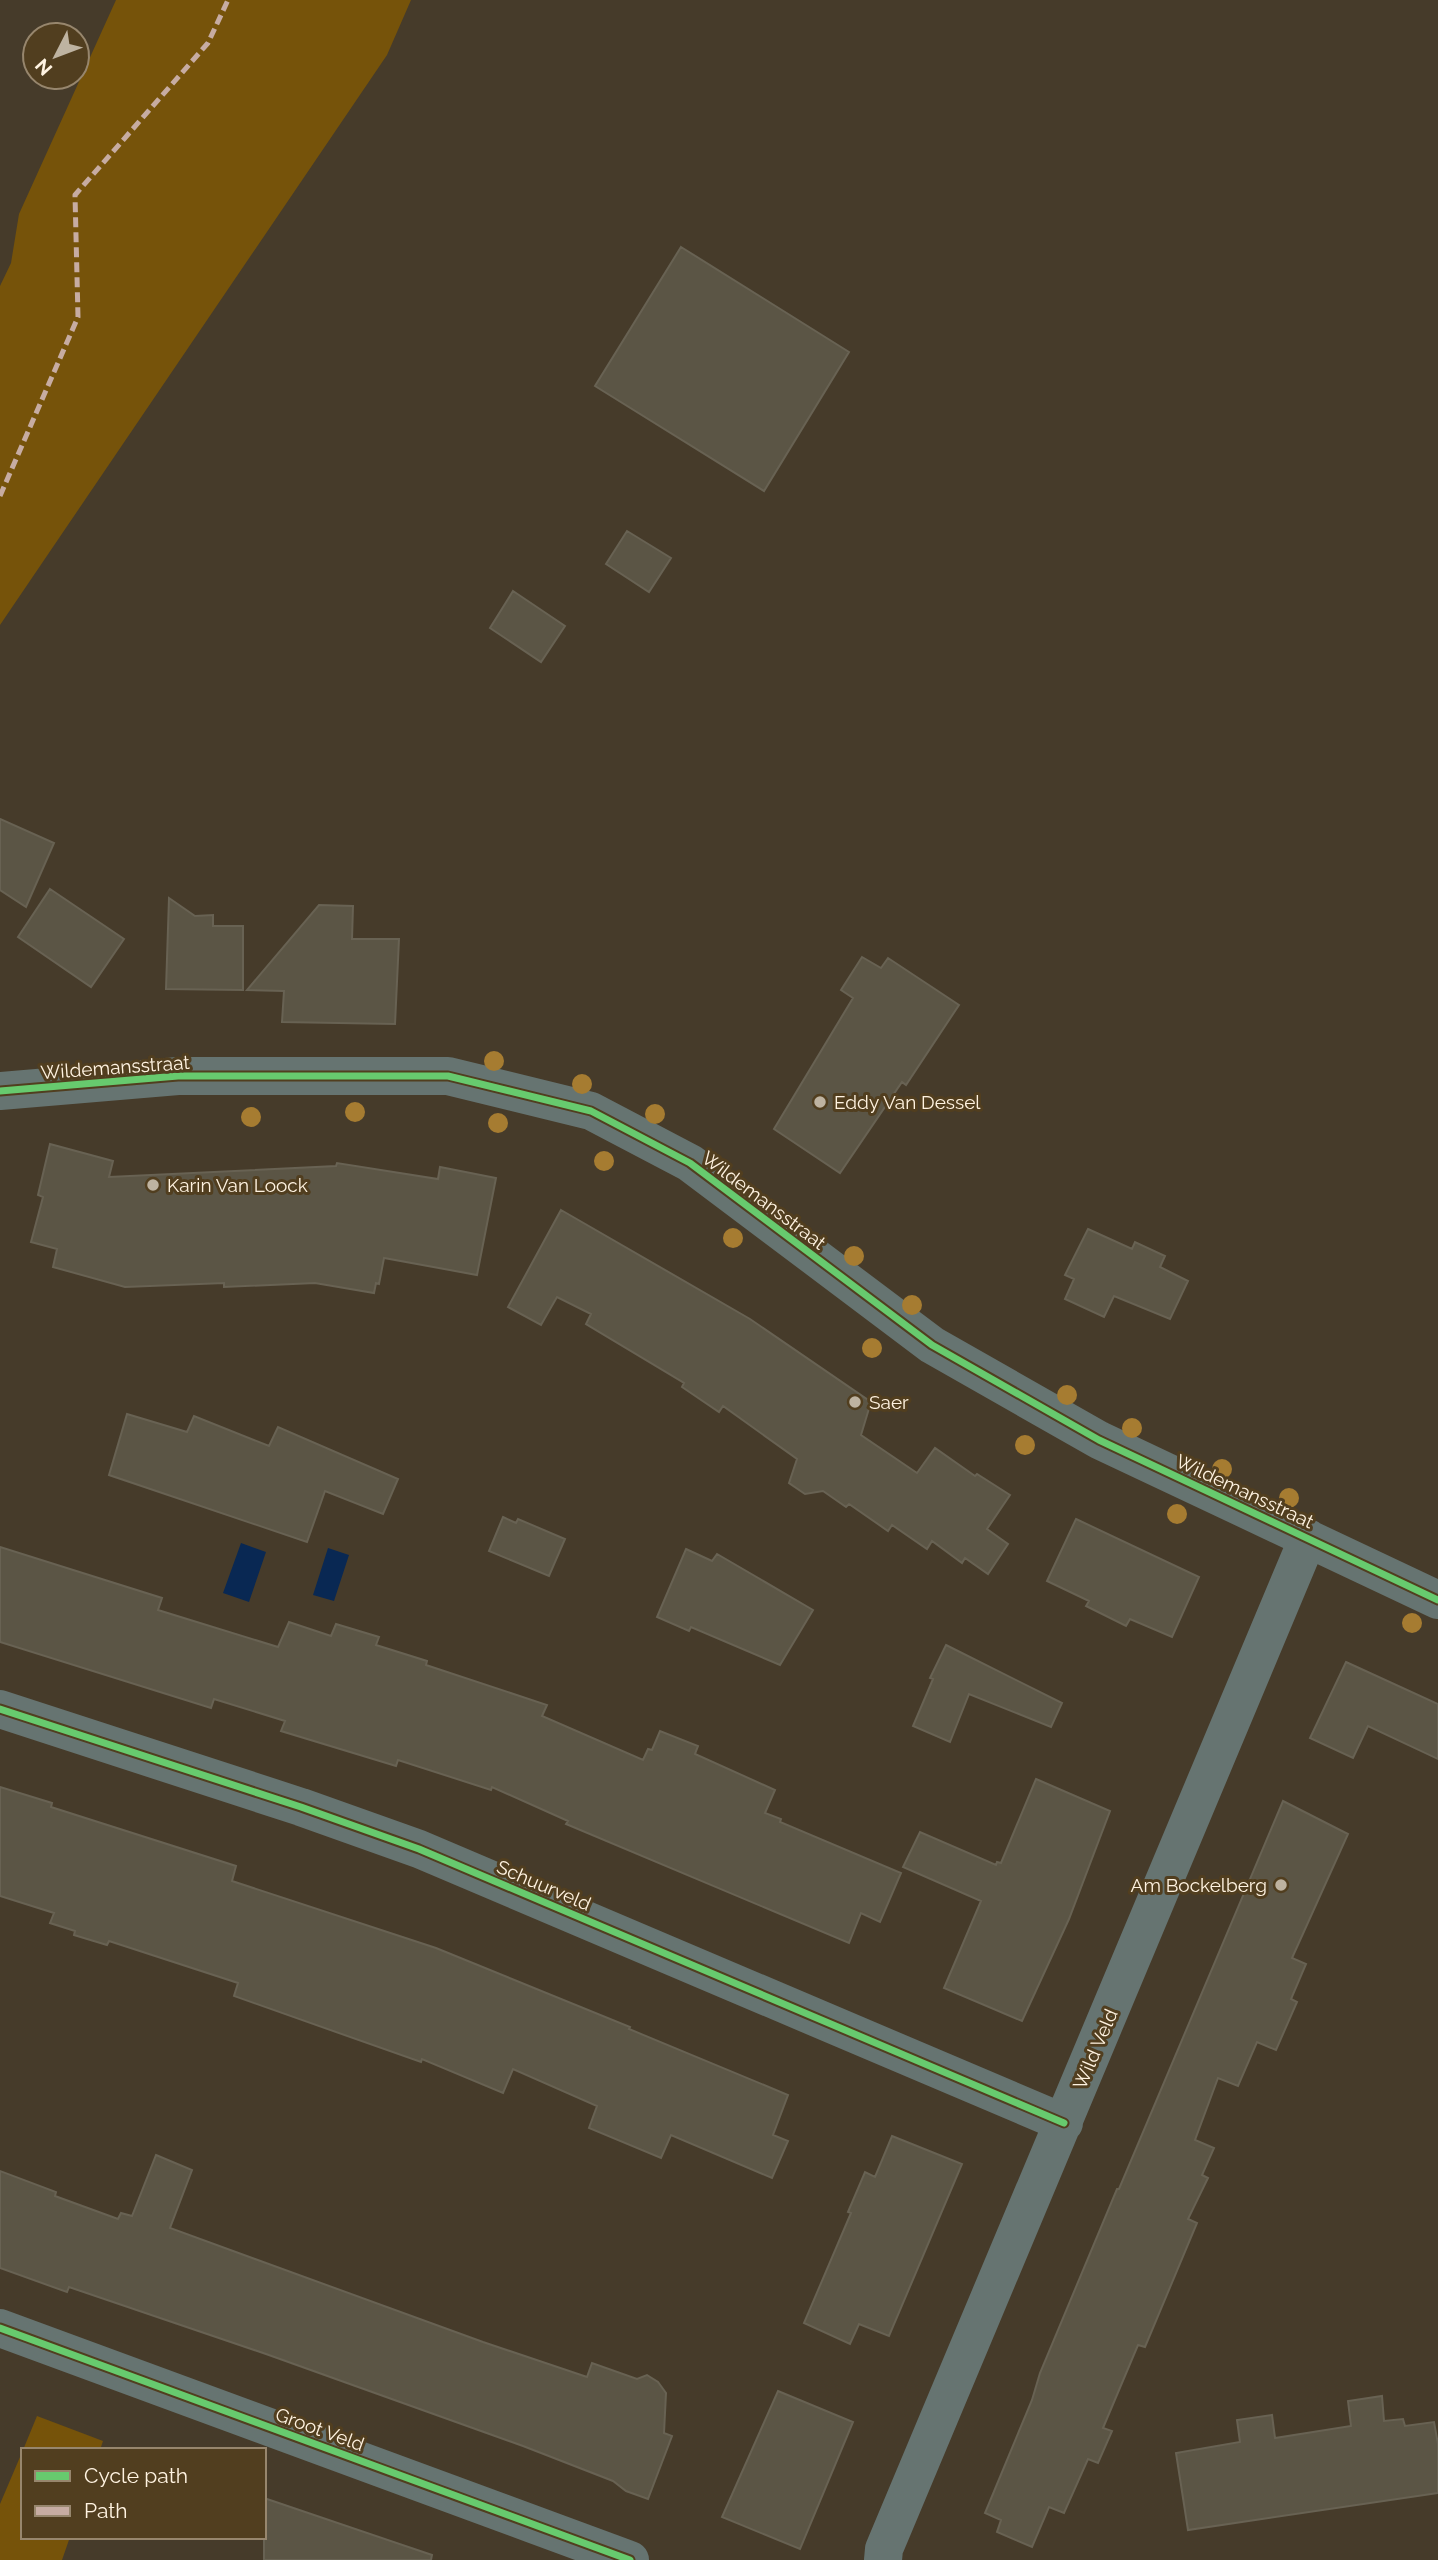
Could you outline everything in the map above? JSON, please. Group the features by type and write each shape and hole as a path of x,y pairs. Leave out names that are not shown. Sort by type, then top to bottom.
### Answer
{"street":[{"name":"Wildemansstraat","path":"0,1091 178,1076 448,1076 591,1111 690,1163 932,1345 1099,1440 1438,1600"},
{"name":"Wild Veld","path":"883,2560 884,2549 1308,1538"},
{"name":"Schuurveld","path":"0,1709 301,1807 419,1849 1064,2123"},
{"name":"Groot Veld","path":"0,2328 630,2560"}],"shaded area":[{"path":"116,0 411,0 387,55 0,625 0,286 11,263 19,214 75,91 91,91 91,55"},
{"path":"37,2416 103,2441 101,2448 24,2448"},
{"path":"21,2455 21,2539 69,2539 62,2560 0,2560 0,2504"}],"water":[{"path":"241,1543 266,1552 249,1602 223,1593"},
{"path":"328,1548 349,1555 334,1601 313,1595"}],"building":[{"path":"681,247 849,352 764,491 595,386"},
{"path":"627,531 671,558 649,592 606,564"},
{"path":"513,591 565,626 541,662 490,628"},
{"path":"0,819 54,843 26,907 0,890"},
{"path":"50,889 124,939 91,987 18,937"},
{"path":"169,898 195,916 213,915 213,926 243,926 243,990 166,989"},
{"path":"319,905 353,906 352,939 399,939 395,1024 282,1022 284,991 247,990"},
{"path":"862,957 881,968 888,958 959,1005 906,1085 902,1082 840,1173 774,1129 853,998 841,990"},
{"path":"50,1144 113,1161 109,1177 336,1166 337,1163 438,1179 440,1167 496,1178 477,1275 384,1258 379,1284 376,1283 374,1293 315,1283 125,1287 53,1267 57,1249 31,1242 43,1197 38,1195"},
{"path":"561,1210 750,1319 871,1402 861,1435 917,1473 935,1448 975,1476 977,1474 1010,1495 987,1529 1008,1544 988,1574 965,1558 962,1563 932,1541 927,1549 892,1525 888,1531 849,1504 846,1507 823,1491 805,1494 789,1483 797,1459 723,1406 719,1412 682,1387 684,1383 586,1324 591,1314 557,1297 541,1325 508,1307"},
{"path":"1088,1229 1132,1249 1135,1242 1165,1256 1160,1267 1188,1281 1170,1319 1114,1296 1104,1317 1065,1299 1074,1279 1065,1275"},
{"path":"127,1414 187,1432 194,1416 269,1446 278,1427 398,1479 383,1514 325,1491 307,1542 109,1475"},
{"path":"503,1517 516,1523 518,1519 565,1539 549,1576 489,1551"},
{"path":"1076,1519 1199,1577 1172,1637 1130,1619 1126,1626 1086,1606 1089,1601 1047,1581"},
{"path":"0,1547 162,1598 158,1610 278,1647 289,1622 331,1636 336,1624 379,1637 376,1645 427,1661 426,1665 547,1705 542,1716 643,1760 648,1749 652,1750 660,1731 698,1746 695,1754 775,1790 765,1813 781,1819 780,1822 901,1873 880,1922 861,1913 849,1943 566,1824 568,1821 492,1787 491,1790 398,1760 396,1766 281,1731 285,1721 214,1699 211,1708 0,1642"},
{"path":"686,1549 712,1561 717,1554 813,1610 780,1665 691,1627 689,1631 657,1617"},
{"path":"946,1645 1062,1703 1051,1727 969,1694 950,1742 913,1726 933,1679 930,1678"},
{"path":"1346,1662 1438,1704 1438,1759 1368,1726 1353,1758 1310,1738"},
{"path":"1036,1779 1110,1811 1069,1919 1022,2021 944,1988 981,1901 903,1867 920,1832 996,1865 997,1862 1001,1863"},
{"path":"0,1787 52,1803 51,1807 236,1866 232,1881 436,1948 788,2095 773,2135 788,2141 772,2178 671,2135 661,2158 589,2128 597,2106 513,2069 503,2093 422,2059 421,2062 234,1996 238,1983 109,1941 107,1945 74,1935 75,1931 50,1923 54,1913 0,1896"},
{"path":"1283,1801 1348,1834 1292,1958 1306,1964 1291,1999 1297,2002 1276,2050 1257,2042 1238,2086 1218,2078 1195,2140 1214,2148 1202,2175 1208,2178 1188,2219 1197,2223 1145,2347 1138,2345 1103,2428 1112,2431 1098,2463 1088,2459 1064,2513 1049,2507 1032,2547 997,2532 1001,2520 985,2513 1117,2189"},
{"path":"892,2136 962,2164 889,2336 859,2324 850,2344 804,2323 851,2213 848,2212 865,2172 875,2177"},
{"path":"156,2155 192,2170 170,2228 587,2377 592,2363 637,2379 647,2375 658,2382 666,2393 664,2433 672,2436 648,2499 626,2491 613,2481 523,2446 266,2354 69,2287 67,2292 0,2268 0,2171 56,2192 55,2196 118,2219 121,2213 132,2216"},
{"path":"778,2391 853,2422 800,2549 722,2517"},
{"path":"1382,2396 1384,2421 1403,2419 1405,2426 1434,2422 1438,2444 1438,2493 1188,2530 1176,2453 1240,2442 1237,2420 1272,2415 1275,2438 1351,2426 1348,2401"},
{"path":"266,2499 432,2555 431,2560 264,2560"}],"marked path":[{"path":"0,496 78,317 75,195 208,43 228,0"}],"cycle path":[{"path":"0,1091 178,1076 448,1076 591,1111 690,1163 932,1345 1099,1440 1438,1600"},
{"path":"0,1709 301,1807 419,1849 1064,2123"},
{"path":"0,2328 630,2560"}],"place":[{"name":"Eddy Van Dessel","path":"820,1102"},
{"name":"Karin Van Loock","path":"153,1185"},
{"name":"Saer","path":"855,1402"},
{"name":"Am Bockelberg","path":"1281,1885"}]}
